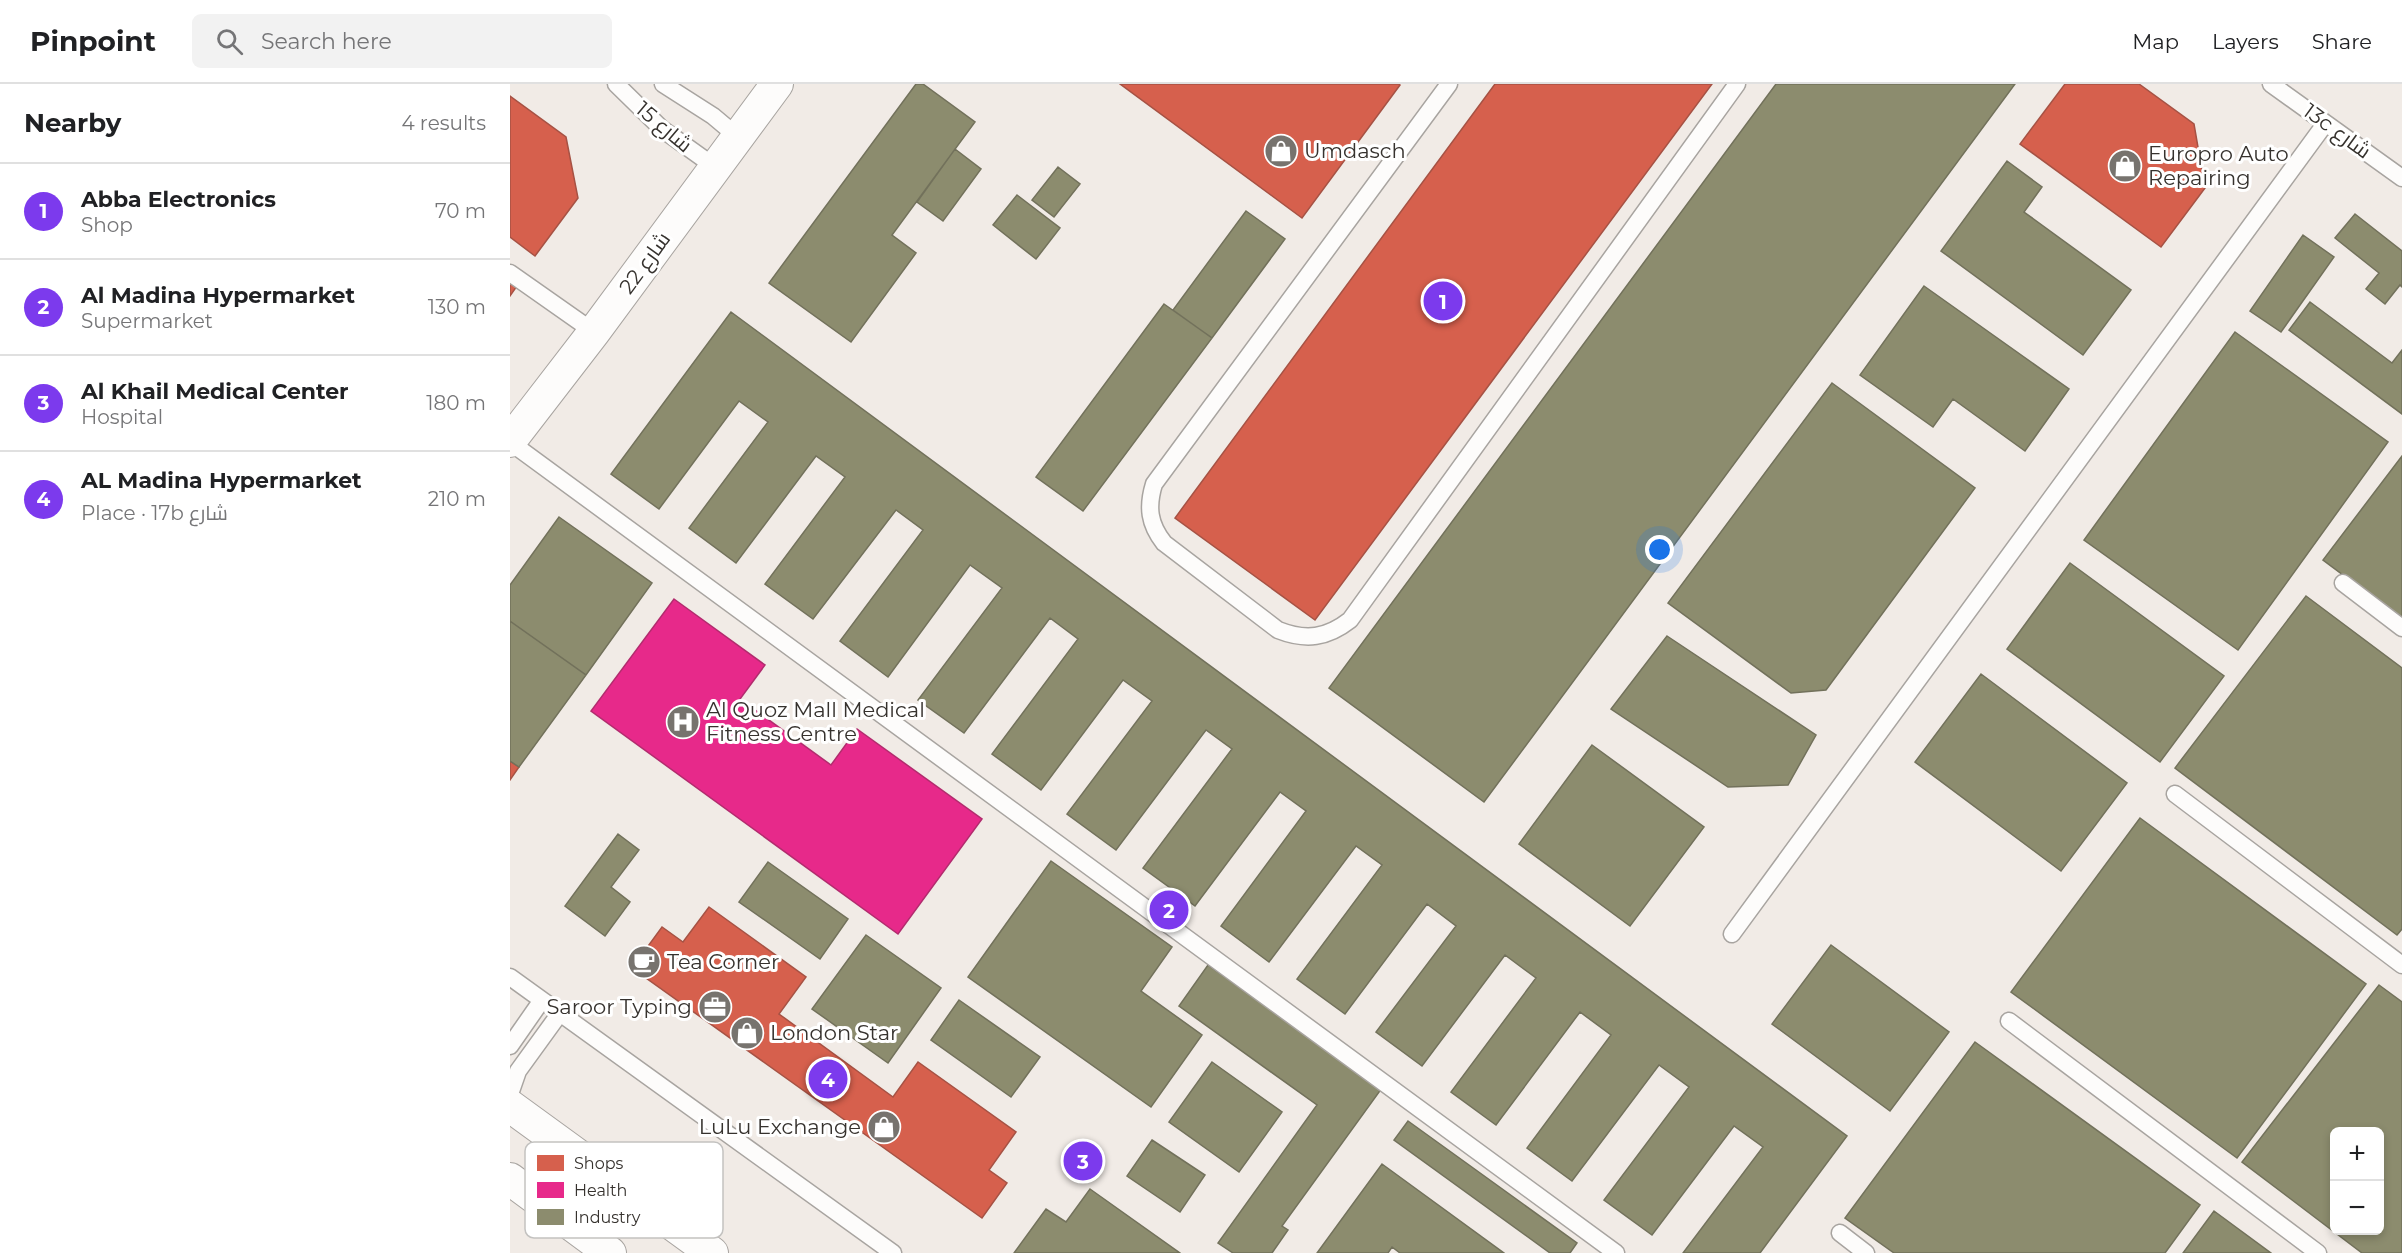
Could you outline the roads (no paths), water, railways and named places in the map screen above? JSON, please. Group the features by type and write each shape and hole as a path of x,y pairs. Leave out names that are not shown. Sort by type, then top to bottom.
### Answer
{"street":[{"name":"شارع 22","path":"510,441 594,332 777,84"},
{"path":"510,1106 559,1142"},
{"path":"510,1179 525,1190"},
{"path":"590,1238 610,1253"},
{"path":"690,1238 711,1253"}],"lane":[{"name":"شارع 15","path":"616,84 662,129 716,167"},
{"name":"شارع 15","path":"663,84 713,116 738,137"},
{"path":"1449,84 1154,484 1150,499 1152,523 1164,543 1278,630 1292,636 1323,636 1350,620 1737,84"},
{"name":"13c شارع","path":"2271,84 2402,178"},
{"path":"1732,934 2325,124"},
{"path":"510,273 594,332"},
{"path":"510,441 1616,1253"},
{"path":"2343,583 2402,628"},
{"path":"2175,794 2402,966"},
{"path":"510,977 893,1253"},
{"path":"510,1046 542,1000"},
{"path":"510,1094 518,1071 560,1013"},
{"path":"2009,1021 2318,1253"},
{"path":"1840,1233 1866,1253"}],"place":[{"name":"Umdasch","path":"1281,151"},
{"name":"Europro Auto Repairing","path":"2125,166"},
{"name":"Abba Electronics","path":"1443,301"},
{"name":"Al Quoz Mall Medical Fitness Centre","path":"683,722"},
{"name":"Al Madina Hypermarket","path":"1169,910"},
{"name":"Tea Corner","path":"644,962"},
{"name":"Saroor Typing","path":"715,1007"},
{"name":"London Star","path":"747,1033"},
{"name":"AL Madina Hypermarket","path":"828,1079"},
{"name":"LuLu Exchange","path":"884,1127"},
{"name":"Al Khail Medical Center","path":"1083,1161"}]}
